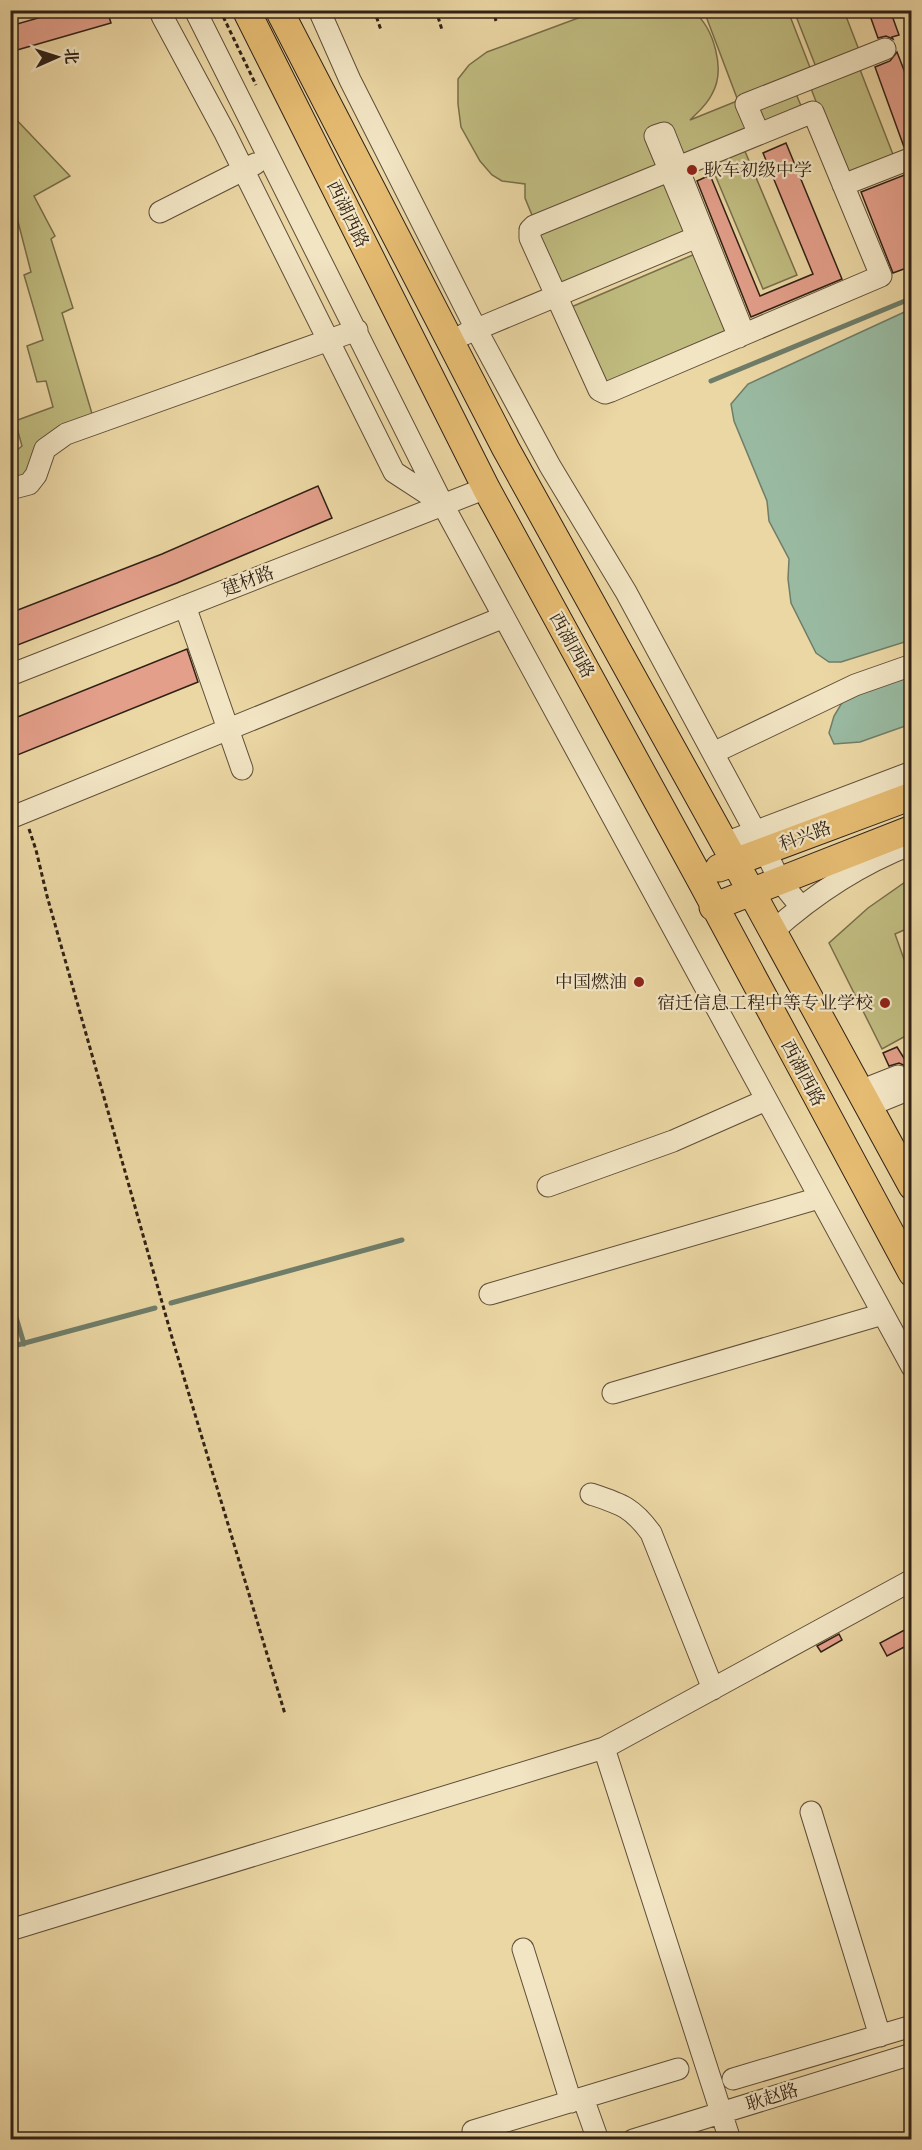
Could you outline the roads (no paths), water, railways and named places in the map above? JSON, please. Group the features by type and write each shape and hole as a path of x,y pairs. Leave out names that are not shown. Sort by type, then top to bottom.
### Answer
{"main road":[{"name":"西湖西路","path":"246,10 486,488 912,1273"},
{"name":"西湖西路","path":"279,10 506,449 912,1186"},
{"name":"科兴路","path":"699,877 730,852 912,796"},
{"name":"科兴路","path":"713,907 912,829"}],"street":[{"path":"195,10 443,505 912,1367"},
{"path":"319,10 350,80 479,333 550,466 626,592 780,881 801,907"},
{"path":"162,16 225,133 326,341 394,472 443,505"},
{"path":"759,134 746,104 885,49"},
{"path":"800,82 813,112 881,276 604,393 599,390 530,238 530,230 534,226 813,112"},
{"path":"225,133 250,121"},
{"path":"160,212 269,157"},
{"path":"843,185 912,158"},
{"path":"673,169 741,336"},
{"path":"452,344 701,240"},
{"path":"10,489 29,484 36,475 45,449 66,434 357,330"},
{"name":"建材路","path":"10,675 486,488"},
{"path":"186,606 242,769"},
{"path":"17,816 504,617"},
{"path":"713,753 855,685 912,665"},
{"path":"760,841 912,772"},
{"path":"772,932 801,907 856,870 884,855 912,844"},
{"path":"864,1099 902,1084"},
{"path":"548,1186 673,1141 766,1100"},
{"path":"490,1294 819,1198"},
{"path":"613,1393 883,1314"},
{"path":"591,1494 622,1504 639,1517 651,1533 713,1689"},
{"path":"10,1930 604,1748 912,1580"},
{"path":"604,1748 730,2139"},
{"path":"812,1812 880,2036"},
{"path":"523,1949 577,2100 598,2139"},
{"path":"732,2079 907,2028 912,2054"},
{"name":"耿赵路","path":"633,2139 912,2054"},
{"path":"472,2131 678,2070"}],"waterway":[{"path":"711,381 912,298"},
{"path":"171,1303 402,1240"},
{"path":"10,1297 24,1344"},
{"path":"10,1347 155,1308"}],"place":[{"name":"耿车初级中学","path":"692,170"},
{"name":"中国燃油","path":"639,982"},
{"name":"宿迁信息工程中等专业学校","path":"885,1003"}]}
